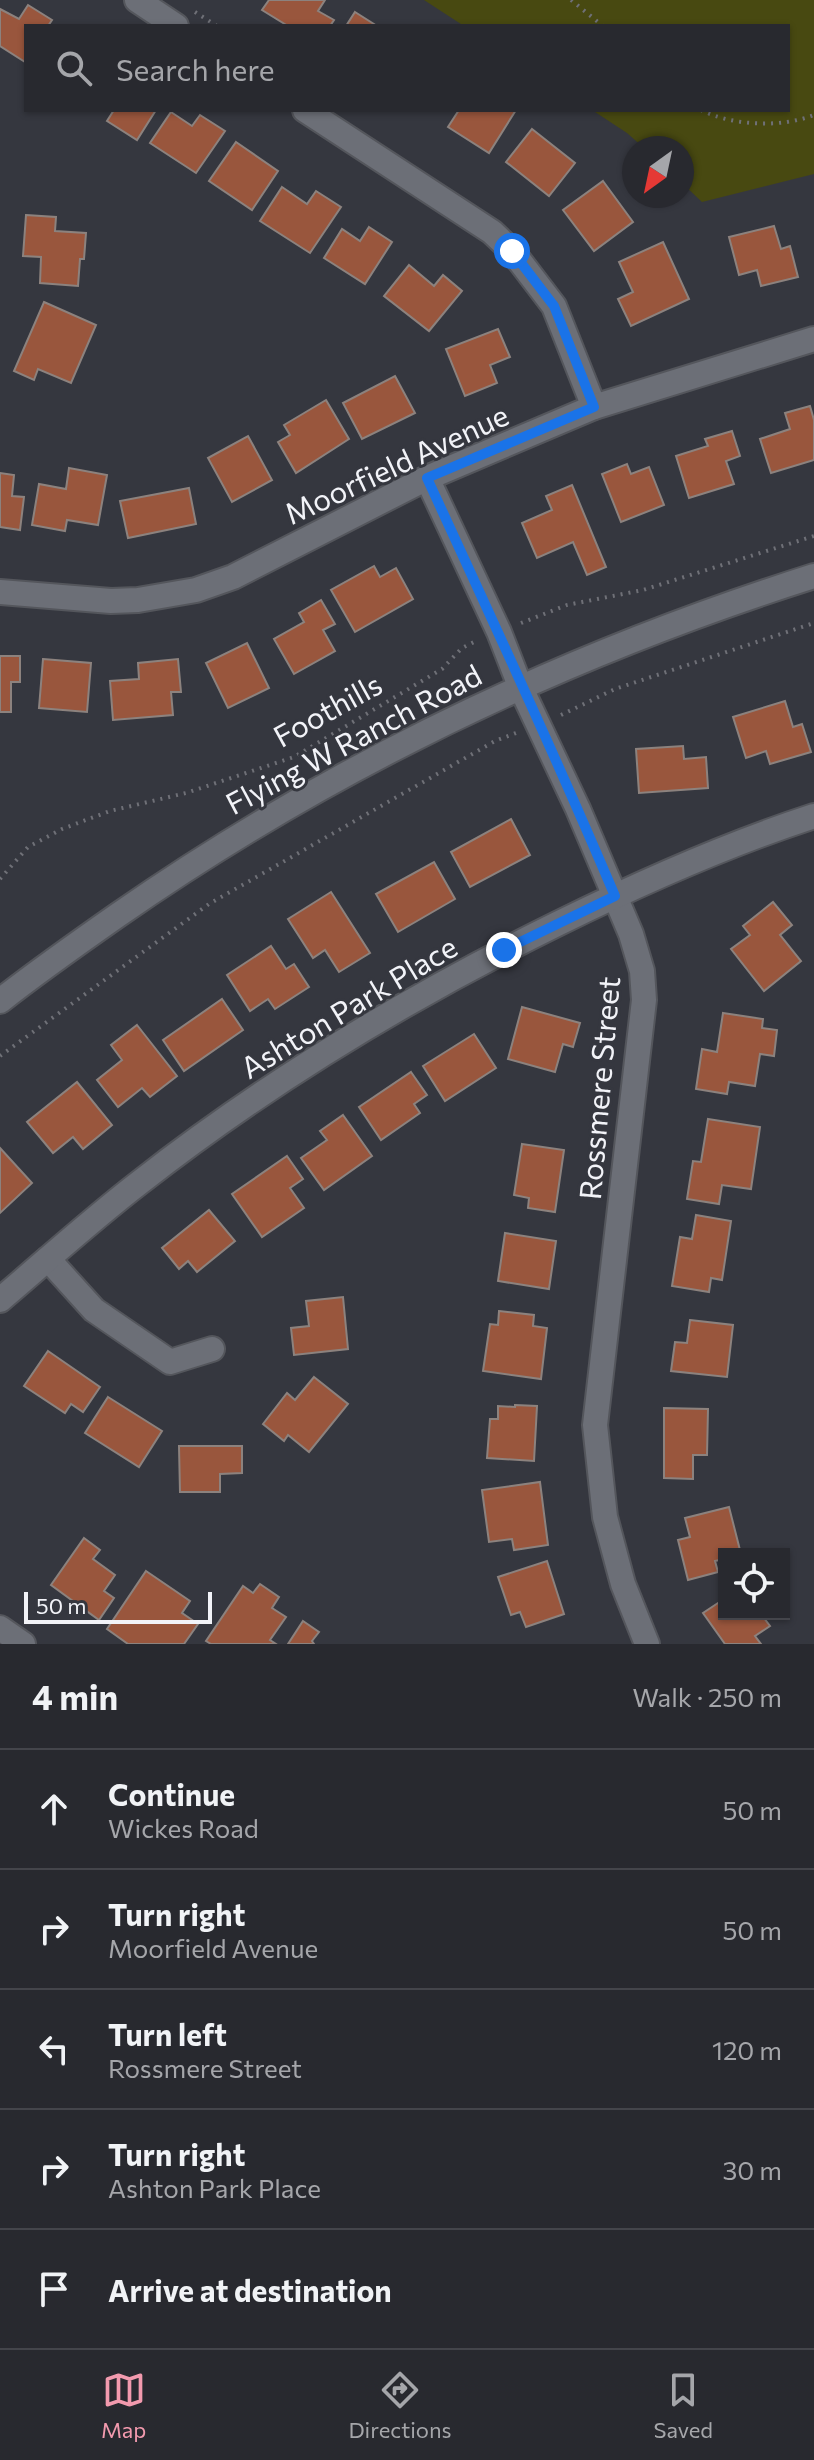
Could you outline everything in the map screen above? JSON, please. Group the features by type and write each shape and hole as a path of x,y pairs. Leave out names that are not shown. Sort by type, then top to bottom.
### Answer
{"street":[{"path":"137,0 173,24"},
{"path":"308,112 492,232 512,251 554,306 594,407"},
{"name":"Moorfield Avenue","path":"0,592 111,601 196,590 233,577 427,478 594,407 814,339"},
{"name":"Rossmere Street","path":"427,478 499,632 520,686 615,896 642,971 644,1000 595,1425 605,1517 623,1584 647,1644"},
{"name":"Flying W Ranch Road","path":"0,1001 192,864 378,756 520,686 745,598 814,576"},
{"name":"Ashton Park Place","path":"0,1300 138,1184 205,1133 384,1015 504,950 615,896 717,851 814,816"},
{"path":"48,1259 94,1310 170,1362 212,1349"},
{"path":"0,1628 23,1644"}],"path":[{"path":"571,0 601,24"},
{"path":"708,112 731,119 766,123 798,121 814,115"},
{"name":"Foothills","path":"0,879 28,847 62,829 110,811 186,793 294,757 442,669 462,648 499,632 567,605 643,590 814,536"},
{"path":"0,1056 209,904 495,741 615,689 814,623"}],"shaded area":[{"path":"424,0 814,0 814,174 702,202 694,194 694,136 630,136 595,112 790,112 790,24 461,24"}],"building":[{"path":"269,0 325,0 318,11 334,20 331,24 285,24 262,10"},
{"path":"28,5 52,20 49,24 24,24 24,61 0,46 0,9 19,19"},
{"path":"355,12 374,24 347,24"},
{"path":"113,112 155,112 137,140 107,121"},
{"path":"171,112 192,126 200,115 225,131 196,173 150,143"},
{"path":"458,112 515,112 489,153 448,127"},
{"path":"532,129 575,163 549,196 506,162"},
{"path":"236,142 278,171 252,210 209,181"},
{"path":"603,181 633,222 594,251 563,210"},
{"path":"282,187 307,204 316,191 341,207 310,253 260,221"},
{"path":"26,215 56,217 55,231 86,233 78,286 40,283 41,257 23,256"},
{"path":"774,226 781,249 790,246 798,277 761,286 757,270 739,275 729,237"},
{"path":"369,227 392,242 365,284 324,258 342,229 360,241"},
{"path":"663,242 689,299 631,326 618,299 633,292 619,262"},
{"path":"409,265 434,286 443,275 462,291 429,331 384,296"},
{"path":"44,302 96,325 71,383 38,369 34,380 14,371"},
{"path":"498,329 510,357 490,365 497,383 465,396 446,349"},
{"path":"395,376 415,413 362,439 343,403"},
{"path":"326,400 349,439 296,473 278,442 290,435 284,425"},
{"path":"810,406 814,420 814,460 771,473 760,439 790,429 785,413"},
{"path":"732,431 740,456 726,461 734,484 689,498 676,456 708,446 705,439"},
{"path":"248,436 272,480 232,502 208,458"},
{"path":"627,464 631,474 649,467 664,505 621,522 602,474"},
{"path":"69,468 107,475 98,525 67,520 65,531 32,525 39,484 66,489"},
{"path":"0,473 14,475 12,496 24,497 20,530 0,527"},
{"path":"572,485 606,567 587,575 573,542 537,558 522,523 552,510 546,496"},
{"path":"189,488 196,524 128,538 120,501"},
{"path":"374,566 380,577 396,568 413,599 355,632 331,590"},
{"path":"321,600 335,624 323,630 335,651 294,674 274,639 304,622 299,613"},
{"path":"247,643 269,688 228,708 206,663"},
{"path":"0,656 20,656 20,682 11,682 11,712 0,712"},
{"path":"43,659 91,663 87,712 39,708"},
{"path":"178,659 181,692 171,692 173,715 113,720 110,681 139,679 138,663"},
{"path":"785,701 793,727 802,724 811,752 770,764 766,751 746,758 733,717"},
{"path":"683,746 684,759 706,757 708,788 639,793 636,749"},
{"path":"511,819 530,855 470,887 451,852"},
{"path":"434,862 455,899 398,932 376,894"},
{"path":"331,892 370,953 339,972 325,950 313,958 288,919"},
{"path":"773,902 792,925 780,935 801,961 764,991 731,949 750,935 743,926"},
{"path":"271,946 286,969 294,964 309,987 275,1009 268,999 250,1011 227,975"},
{"path":"222,999 243,1030 184,1071 163,1040"},
{"path":"522,1007 580,1023 573,1047 563,1044 555,1072 508,1059"},
{"path":"723,1013 763,1019 762,1028 777,1030 774,1056 760,1054 755,1086 729,1082 727,1094 696,1089 702,1049 717,1052"},
{"path":"137,1025 177,1076 150,1097 142,1088 118,1107 97,1080 122,1060 111,1045"},
{"path":"474,1034 496,1068 445,1101 423,1066"},
{"path":"411,1072 427,1095 414,1104 420,1113 381,1140 359,1107"},
{"path":"77,1082 112,1125 83,1149 73,1137 53,1153 27,1122"},
{"path":"343,1115 372,1156 324,1190 301,1158 327,1140 320,1131"},
{"path":"708,1119 760,1127 751,1189 722,1185 719,1204 687,1199 693,1161 701,1162"},
{"path":"522,1144 564,1150 555,1212 528,1208 529,1198 514,1195"},
{"path":"0,1148 32,1183 0,1213"},
{"path":"287,1156 303,1179 290,1188 304,1208 262,1237 232,1194"},
{"path":"209,1210 235,1241 197,1272 188,1261 179,1269 162,1248"},
{"path":"696,1215 731,1221 722,1280 711,1278 709,1292 672,1286 680,1237 692,1239"},
{"path":"505,1233 556,1241 549,1289 498,1281"},
{"path":"343,1297 348,1349 294,1355 291,1328 309,1326 306,1301"},
{"path":"499,1311 534,1315 533,1326 547,1328 541,1379 483,1371 490,1324 498,1325"},
{"path":"690,1320 733,1325 727,1377 671,1371 675,1342 687,1343"},
{"path":"48,1351 100,1387 83,1412 71,1404 65,1413 24,1386"},
{"path":"314,1377 348,1404 309,1452 288,1435 284,1441 263,1424 287,1393 295,1400"},
{"path":"108,1397 162,1431 139,1467 85,1433"},
{"path":"498,1406 537,1406 534,1461 487,1458 490,1419 498,1419"},
{"path":"664,1408 708,1409 707,1455 693,1455 693,1479 664,1478"},
{"path":"179,1446 242,1446 242,1473 220,1474 220,1492 180,1492"},
{"path":"540,1482 548,1545 514,1550 512,1539 489,1542 482,1490"},
{"path":"729,1507 739,1548 718,1548 718,1560 715,1561 718,1572 688,1580 678,1540 690,1537 685,1518"},
{"path":"84,1538 100,1550 93,1559 115,1575 104,1591 114,1598 99,1620 51,1585"},
{"path":"547,1561 564,1614 526,1627 520,1612 511,1615 498,1577"},
{"path":"146,1571 190,1601 182,1613 198,1624 184,1644 128,1644 107,1629"},
{"path":"260,1584 279,1597 272,1608 286,1617 270,1640 276,1644 211,1644 206,1641 243,1586 253,1593"},
{"path":"718,1603 718,1620 766,1620 770,1626 755,1636 761,1644 725,1644 703,1613"},
{"path":"303,1621 319,1632 312,1641 314,1644 288,1644"}],"route":[{"path":"504,950 615,896 520,686 499,632 427,478 594,407 554,306 512,251"}]}
